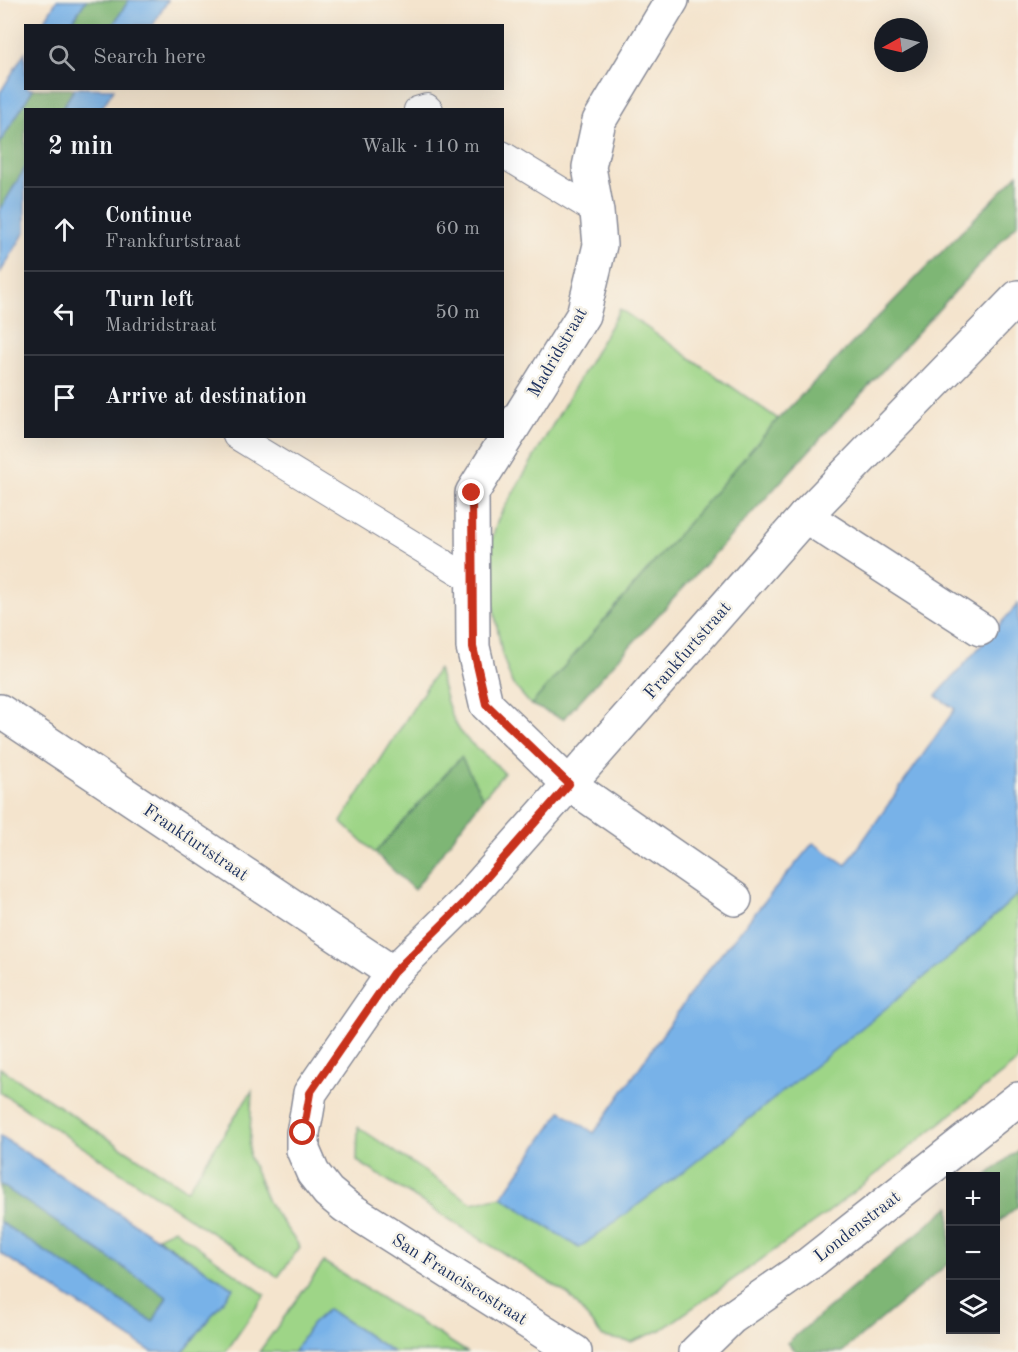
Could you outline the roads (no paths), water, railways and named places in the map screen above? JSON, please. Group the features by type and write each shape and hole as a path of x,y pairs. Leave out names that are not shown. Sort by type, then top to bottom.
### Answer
{"street":[{"name":"Madridstraat","path":"569,784 486,704 473,647 472,493 583,315 600,245 589,167 599,121 672,0"},
{"name":"Frankfurtstraat","path":"345,1206 328,1192 313,1173 303,1149 303,1133 310,1093 393,973 465,902 805,516 1018,297"},
{"path":"805,516 980,630"},
{"name":"Frankfurtstraat","path":"0,711 393,973"},
{"path":"569,784 735,899"},
{"name":"Londenstraat","path":"696,1352 731,1318 810,1263 1018,1099"},
{"name":"San Franciscostraat","path":"345,1206 575,1352"}],"lane":[{"path":"504,155 597,212"},
{"path":"239,438 472,580"}],"water":[{"path":"57,0 86,0 71,24 43,24"},
{"path":"129,0 168,0 154,24 114,24"},
{"path":"24,54 24,90 32,90 0,143 0,93"},
{"path":"73,90 113,90 102,108 63,108"},
{"path":"24,170 24,234 0,273 0,210"},
{"path":"1018,604 1018,894 953,954 692,1165 579,1248 502,1197 561,1111 594,1133 703,976 813,843 846,865 955,709 936,696"},
{"path":"0,1136 233,1288 183,1352 152,1352 0,1253 0,1222 153,1322 167,1297 0,1184"},
{"path":"328,1309 393,1352 294,1352 311,1325"}]}
